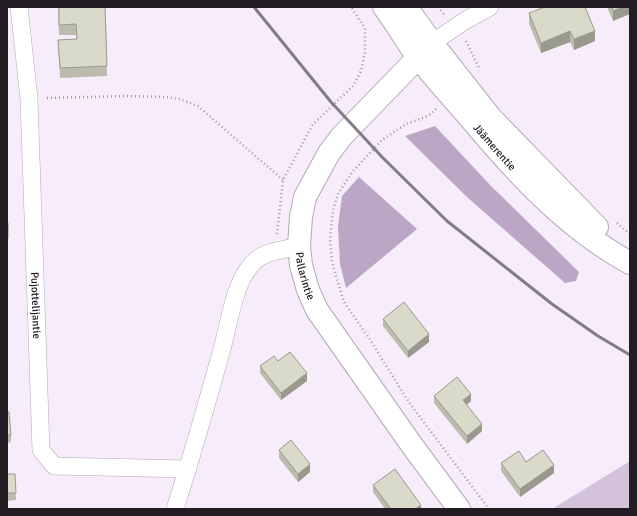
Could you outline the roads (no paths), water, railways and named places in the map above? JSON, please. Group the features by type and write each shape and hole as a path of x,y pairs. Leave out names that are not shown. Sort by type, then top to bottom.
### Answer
{"main road":[{"name":"Jäämerentie","path":"384,7 568,198 601,230 630,255"},
{"name":"Jäämerentie","path":"406,7 425,50 488,140 528,184 562,214 589,236 630,263"},
{"name":"Pallarintie","path":"425,50 342,136 329,153 305,197 301,217 299,246 301,265 308,290 317,310 410,444 459,509"}],"street":[{"name":"Pujottelijantie","path":"19,7 28,99 41,450 54,466 188,469"},
{"path":"425,50 466,20 490,7"},
{"path":"175,509 188,469 236,294 244,276 252,264 260,256 299,246"}],"railway":[{"path":"254,7 331,102 382,157 447,221 552,304 598,336 630,355"}]}
